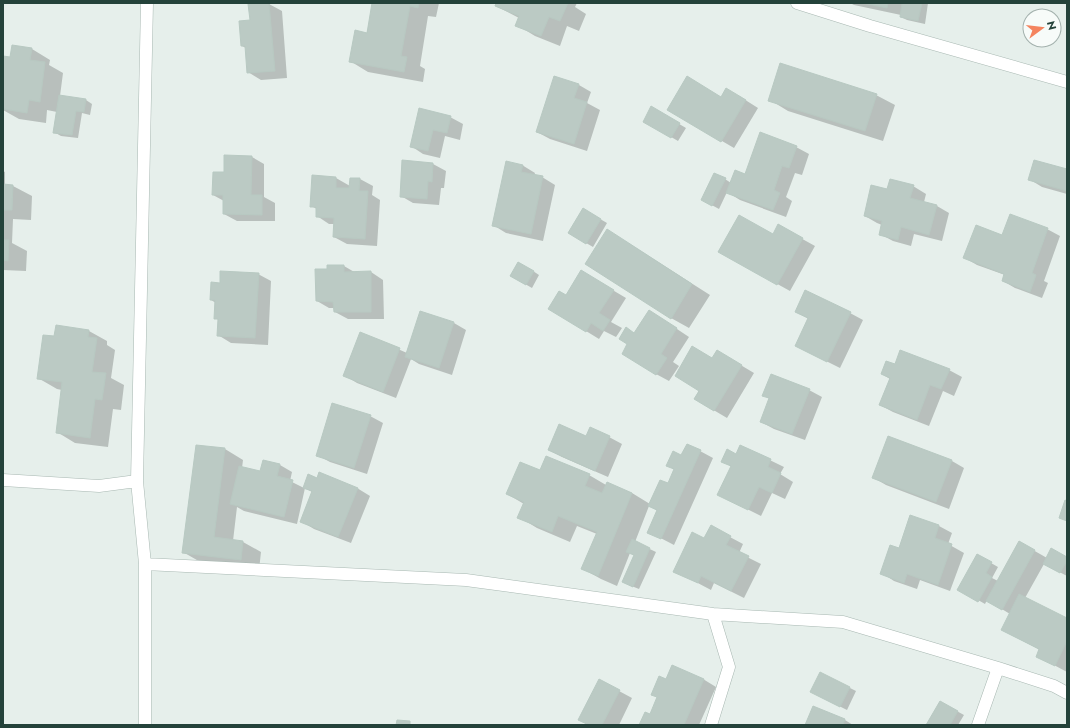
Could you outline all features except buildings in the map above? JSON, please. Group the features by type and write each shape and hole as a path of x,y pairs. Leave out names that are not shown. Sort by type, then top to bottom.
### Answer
{"street":[{"path":"145,725 145,564 137,481 147,3"},
{"path":"797,3 870,26 1067,82"},
{"path":"3,480 99,486 137,481"},
{"path":"145,564 466,580 713,614 843,622 998,668 1054,686 1067,693"},
{"path":"710,725 729,667 713,614"},
{"path":"978,725 998,668"}]}
